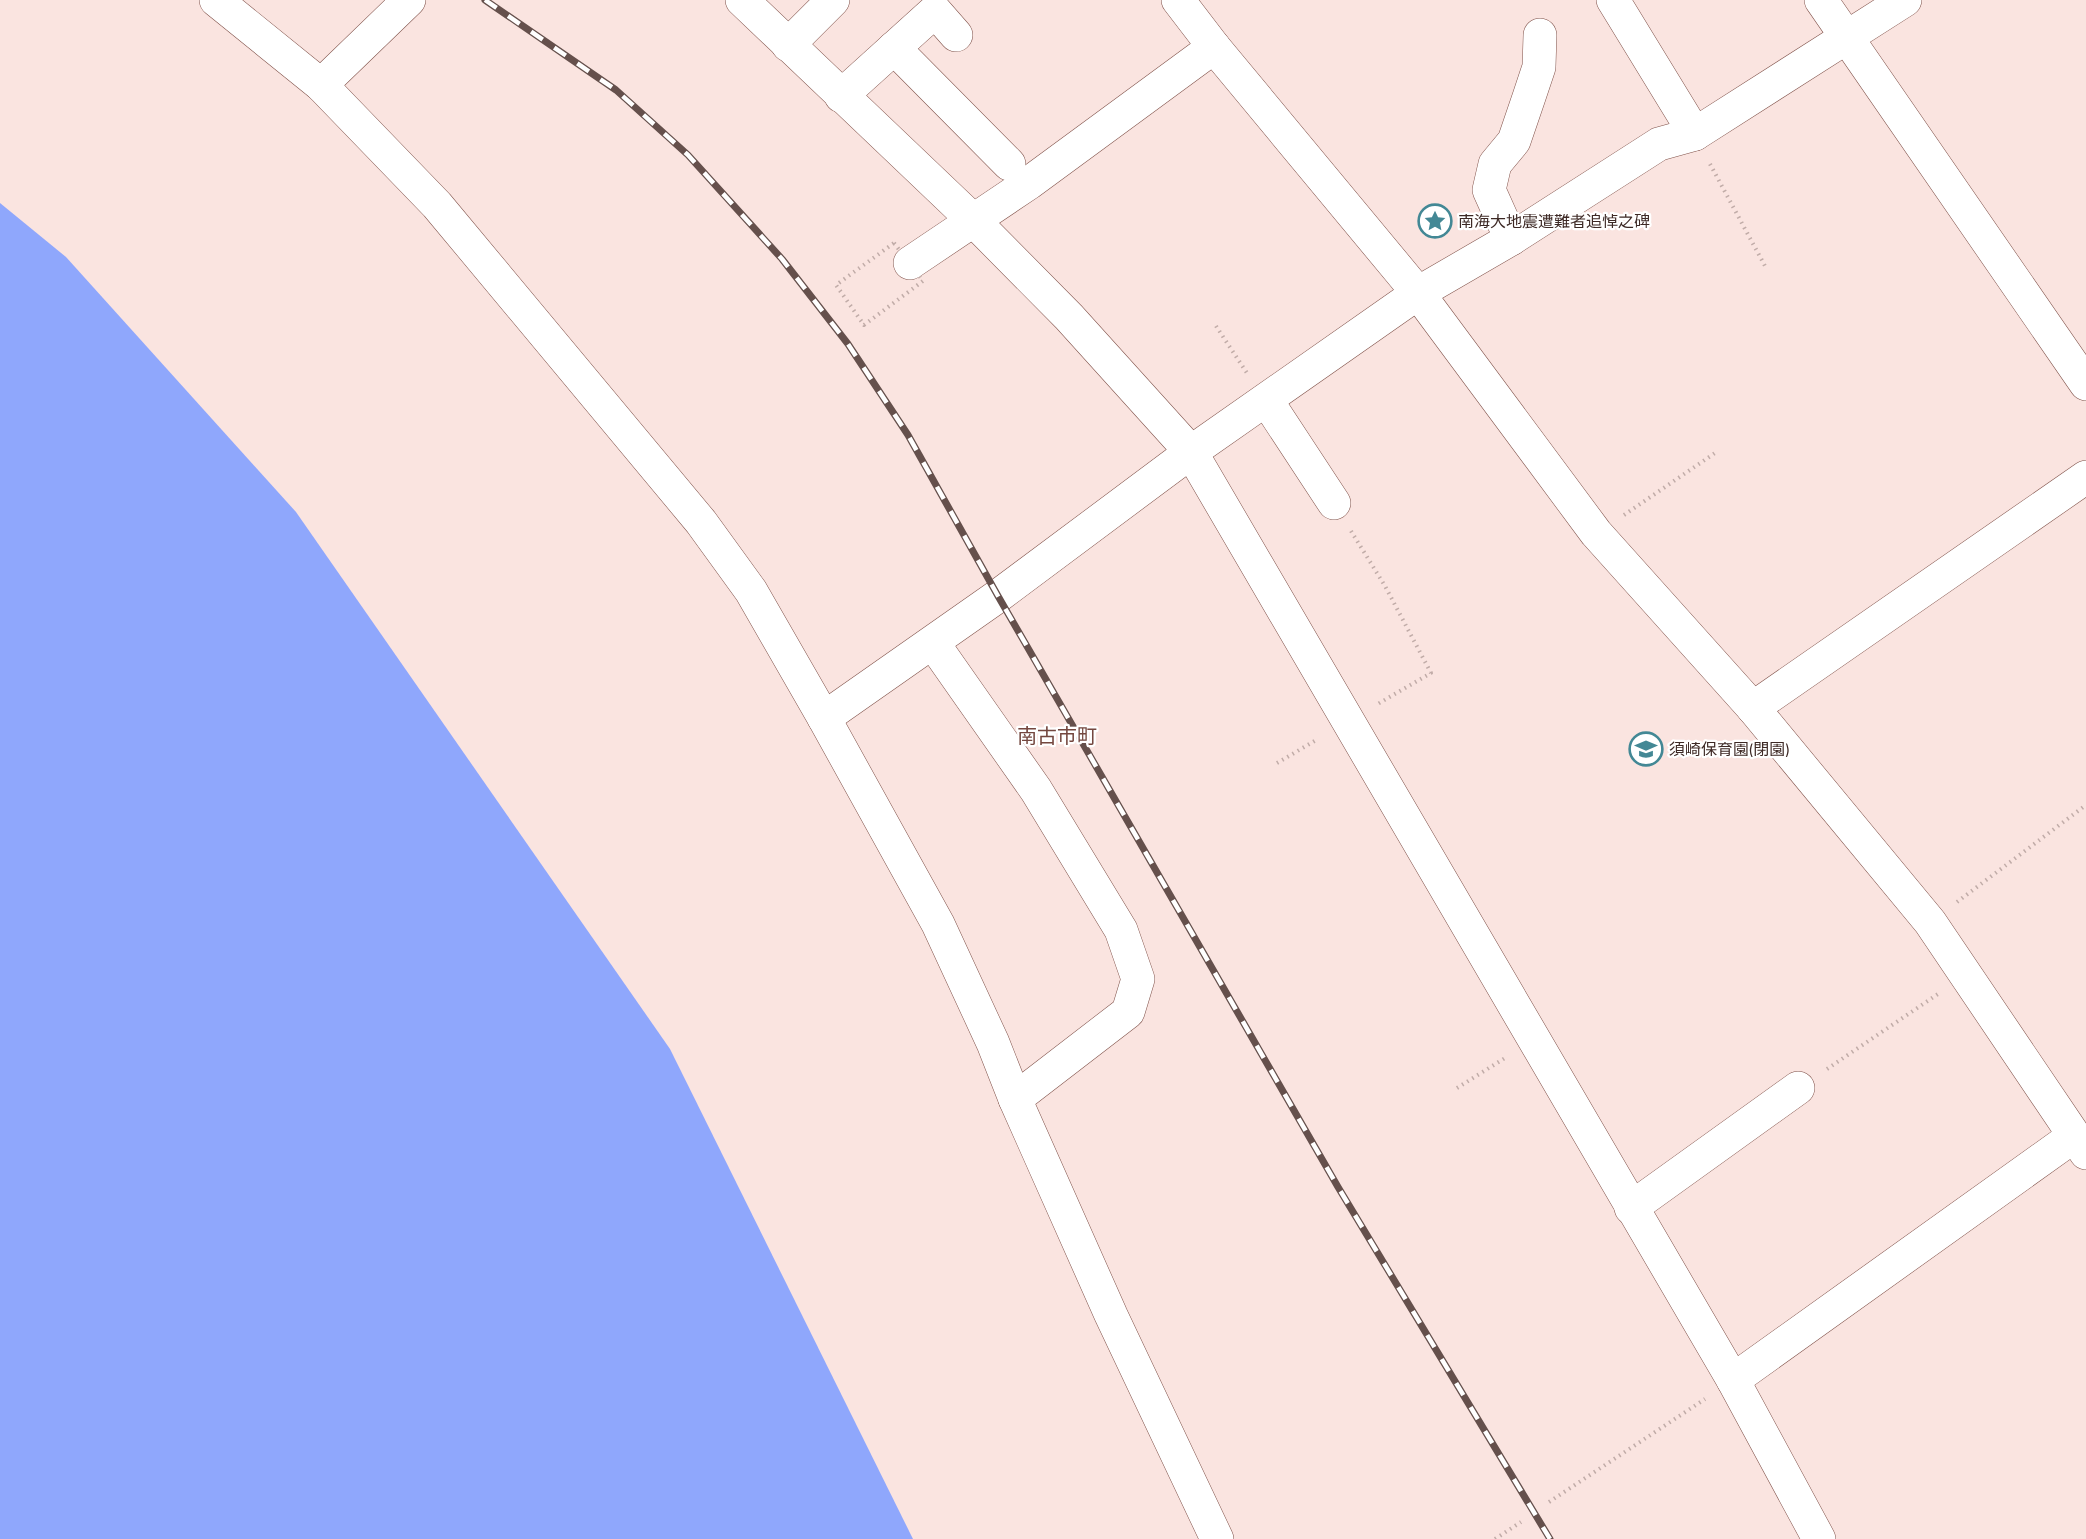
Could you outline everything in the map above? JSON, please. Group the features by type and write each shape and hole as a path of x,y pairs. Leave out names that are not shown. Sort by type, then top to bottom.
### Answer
{"street":[{"path":"216,0 321,85 436,205 701,522 751,591 938,924 993,1043 1015,1099 1111,1315 1217,1539"},
{"path":"321,85 409,0"},
{"path":"742,0 974,221 1068,317 1191,452 1630,1208 1733,1380 1819,1539"},
{"path":"788,45 833,0"},
{"path":"1178,0 1214,47 1418,292 1596,533 1753,708 1930,922 2080,1145 1733,1380"},
{"path":"1613,0 1695,134"},
{"path":"1821,0 2086,384"},
{"path":"824,718 933,643 1191,452 1267,401 1418,292 1511,239 1659,144 1695,134 1905,0"},
{"path":"841,96 935,11 956,35"},
{"path":"1511,239 1489,190 1495,165 1514,141 1539,67 1540,35"},
{"path":"910,263 1029,183 1214,47"},
{"path":"894,48 1009,164"},
{"path":"1267,401 1334,503"},
{"path":"1753,708 2086,477"},
{"path":"933,643 1042,800 1121,930 1138,979 1128,1012 1015,1099"},
{"path":"1630,1208 1798,1088"}],"path":[{"path":"1695,134 1765,266"},
{"path":"894,243 910,263 923,281 864,325 836,285 894,243"},
{"path":"1216,326 1267,401"},
{"path":"1596,533 1715,453"},
{"path":"1277,763 1431,673 1385,586 1334,503"},
{"path":"1930,922 2086,805"},
{"path":"1798,1088 1966,976"},
{"path":"1457,1088 1533,1040"},
{"path":"1549,1502 1733,1380"},
{"path":"1495,1539 1521,1522"}],"water":[{"path":"0,203 66,257 296,512 670,1049 913,1539 0,1539"}],"railway":[{"path":"485,0 616,90 688,155 782,259 848,344 908,435 1338,1187 1550,1539"}],"place":[{"name":"南海大地震遭難者追悼之碑","path":"1435,221"},
{"name":"須崎保育園(閉園)","path":"1646,749"}],"district":[{"name":"南古市町","path":"1057,736"}]}
